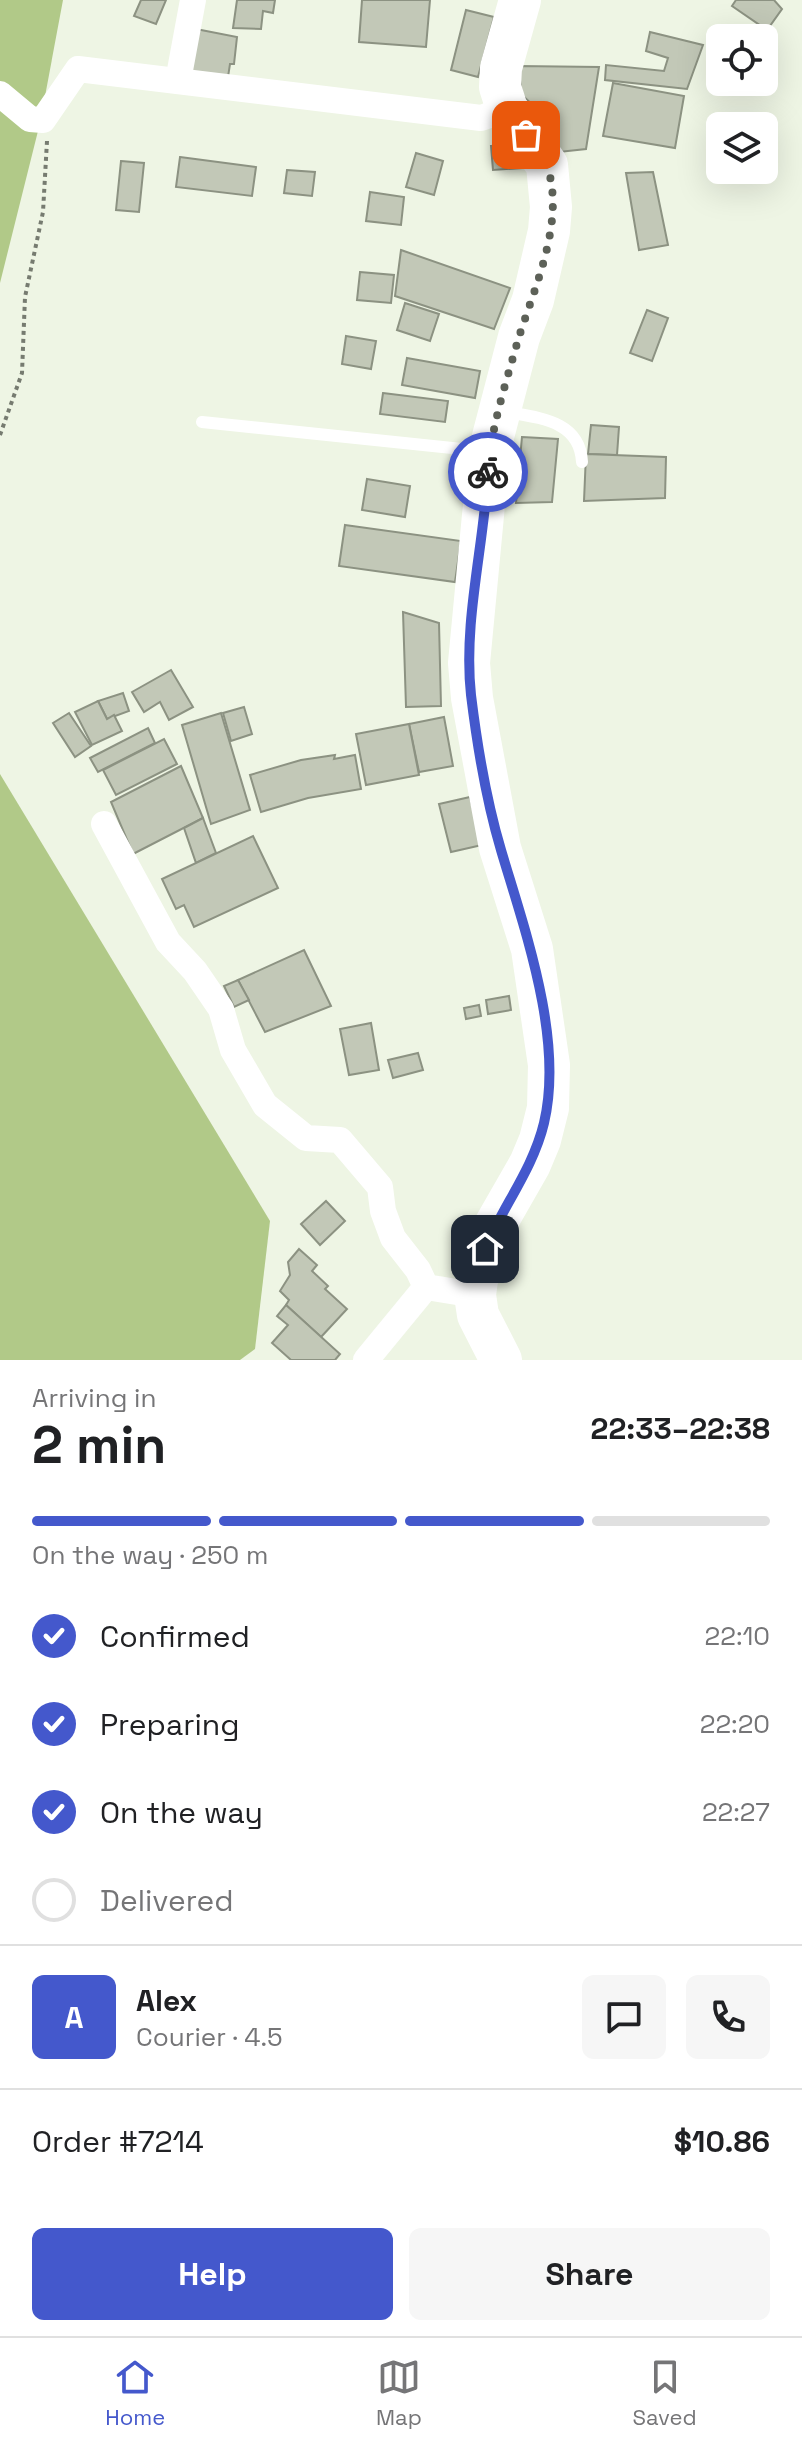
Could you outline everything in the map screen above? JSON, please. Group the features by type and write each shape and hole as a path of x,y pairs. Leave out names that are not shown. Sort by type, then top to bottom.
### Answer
{"main road":[{"path":"501,1360 486,1335 475,1295 480,1265 494,1227 540,1140 549,1092 549,1065 532,949 500,848 472,698 470,636 486,512 489,452 533,300 549,231 551,207 547,165 507,109 500,87 501,68 520,0"}],"street":[{"path":"178,81 193,0"},
{"path":"0,94 30,119 43,120 49,115 65,83 78,69 481,118 507,109"},
{"path":"104,824 168,942 195,971 221,1009 233,1050 265,1105 306,1138 340,1140 380,1187 383,1211 393,1238 418,1270 426,1287"},
{"path":"426,1287 475,1295"},
{"path":"366,1360 426,1287"}],"lane":[{"path":"499,410 550,420 566,428 578,441 582,462"},
{"path":"202,422 489,452"}],"path":[{"path":"0,435 22,373 25,297 43,212 49,115"}],"green space":[{"path":"0,0 63,0 40,123 0,283"},
{"path":"0,774 270,1221 255,1349 240,1360 0,1360"}],"building":[{"path":"141,0 166,0 156,24 134,16"},
{"path":"237,0 275,0 273,13 263,11 261,29 233,28"},
{"path":"362,0 430,0 426,47 359,42"},
{"path":"736,0 774,0 782,9 771,24 758,24 732,6"},
{"path":"466,10 494,17 478,77 451,70"},
{"path":"196,29 237,37 234,64 230,64 228,77 191,73"},
{"path":"650,32 703,45 687,89 605,80 606,65 664,71 668,58 646,51"},
{"path":"518,66 599,67 586,149 559,152 535,107 522,95"},
{"path":"613,83 684,96 675,148 603,136"},
{"path":"513,145 522,158 522,168 493,170 491,146"},
{"path":"416,153 443,161 434,195 406,187"},
{"path":"180,157 256,167 252,196 176,187"},
{"path":"121,161 144,163 139,212 116,210"},
{"path":"287,170 315,172 312,196 284,193"},
{"path":"653,172 668,245 639,250 626,173"},
{"path":"370,192 404,197 401,225 366,221"},
{"path":"401,250 510,288 494,329 395,296"},
{"path":"360,272 394,275 391,303 357,300"},
{"path":"405,303 439,314 430,341 397,330"},
{"path":"647,310 668,318 652,361 630,353"},
{"path":"346,336 376,341 371,369 342,364"},
{"path":"407,358 480,371 475,398 402,385"},
{"path":"383,393 448,401 445,422 380,414"},
{"path":"591,425 619,427 617,455 588,454"},
{"path":"522,437 558,439 552,502 516,503"},
{"path":"586,454 666,457 665,498 584,501"},
{"path":"367,479 410,486 405,517 362,510"},
{"path":"345,525 461,541 455,582 339,566"},
{"path":"403,612 439,623 441,706 406,707"},
{"path":"171,670 193,707 169,720 160,702 144,712 132,692"},
{"path":"123,693 129,711 107,719 98,701"},
{"path":"98,701 107,719 114,715 122,731 92,745 75,712"},
{"path":"244,707 252,734 231,741 223,713"},
{"path":"69,713 91,746 75,757 53,723"},
{"path":"221,713 250,810 211,824 182,725"},
{"path":"444,717 453,766 419,772 409,724"},
{"path":"409,724 419,775 366,785 356,734"},
{"path":"148,728 155,743 98,772 90,758"},
{"path":"164,739 177,764 116,795 103,770"},
{"path":"335,755 334,759 355,755 361,789 308,798 261,812 250,775 301,760"},
{"path":"181,766 203,818 133,854 111,802"},
{"path":"470,797 482,845 451,852 439,804"},
{"path":"203,818 216,853 196,863 184,828"},
{"path":"253,836 278,888 194,927 184,905 176,909 162,879"},
{"path":"304,950 331,1006 265,1032 238,980"},
{"path":"238,980 249,1000 234,1007 224,986"},
{"path":"509,996 511,1010 488,1014 486,1000"},
{"path":"479,1005 481,1016 466,1019 464,1008"},
{"path":"371,1023 379,1070 349,1075 340,1029"},
{"path":"418,1053 423,1070 393,1078 388,1060"},
{"path":"326,1201 345,1221 320,1245 301,1224"},
{"path":"299,1249 317,1265 312,1271 328,1286 325,1289 347,1309 321,1337 286,1305 289,1300 280,1291 290,1275 288,1262"},
{"path":"286,1305 340,1354 335,1360 291,1360 272,1343 288,1325 277,1316"}],"way so far":[{"path":"488,472 489,452 499,410 519,337 533,300 549,231 551,207 547,165 526,135"}],"route":[{"path":"485,1249 540,1140 549,1092 549,1065 532,949 500,848 472,698 470,636 488,472"}]}
